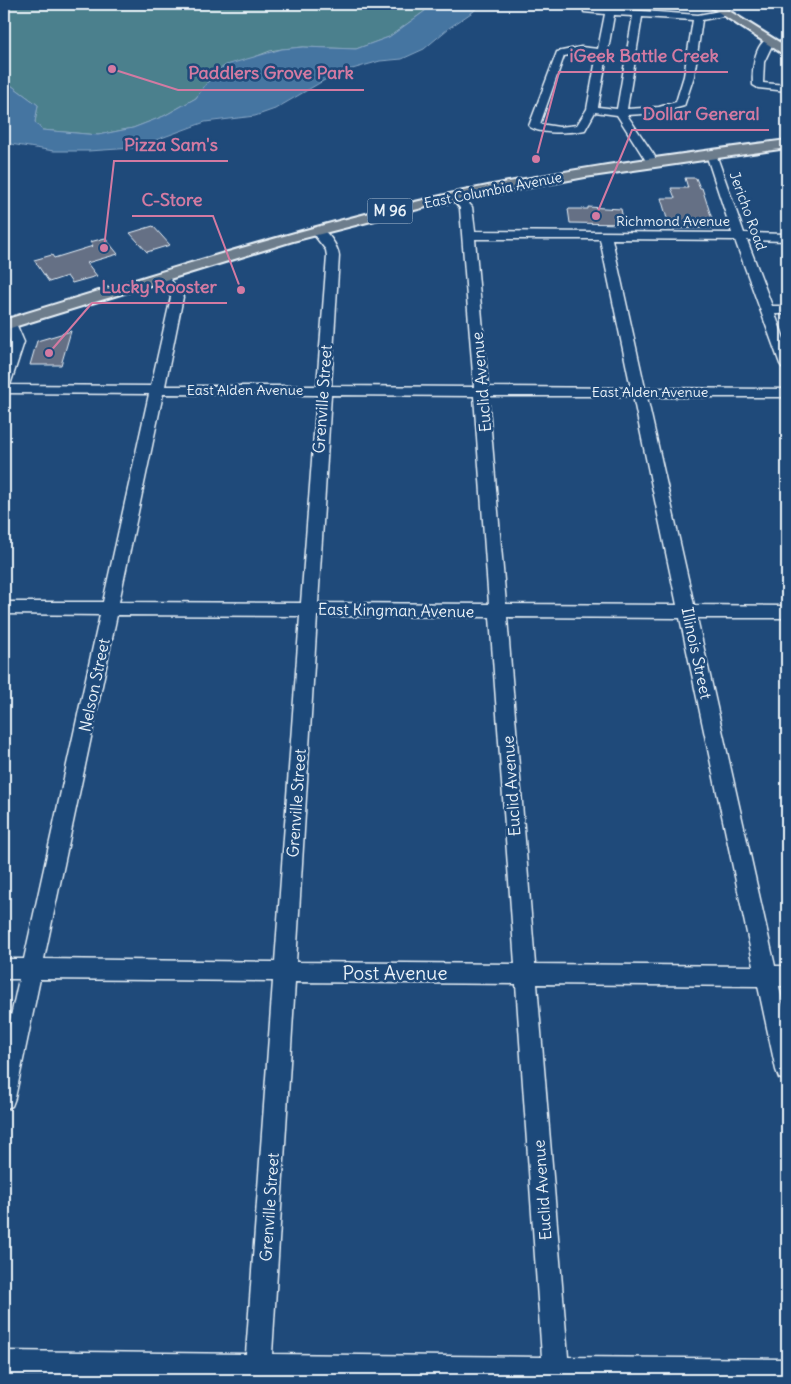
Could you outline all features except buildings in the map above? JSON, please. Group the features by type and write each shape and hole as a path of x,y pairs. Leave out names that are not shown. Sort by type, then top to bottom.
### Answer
{"main road":[{"path":"711,4 787,52"},
{"name":"East Columbia Avenue","path":"7,325 162,276 384,212 555,177 649,162 787,144"}],"street":[{"path":"587,10 698,18 725,13"},
{"path":"604,52 581,50 560,54 534,126 559,130 580,128 592,109 604,52 610,12"},
{"path":"638,14 621,113 641,144 640,147 649,162"},
{"path":"592,109 621,113 665,109 680,104 689,76 698,18"},
{"path":"769,40 764,45 760,59 758,85 787,88"},
{"name":"Jericho Road","path":"711,154 787,364"},
{"name":"Euclid Avenue","path":"456,196 466,207 469,235 557,1375"},
{"name":"Grenville Street","path":"258,1374 333,256 332,249 317,231"},
{"name":"Richmond Avenue","path":"469,235 787,237"},
{"name":"Illinois Street","path":"605,236 787,1070"},
{"name":"Nelson Street","path":"4,1098 177,297 162,276"},
{"path":"767,310 787,310"},
{"path":"4,383 16,342 7,325"},
{"name":"East Alden Avenue","path":"4,389 787,392"},
{"name":"East Kingman Avenue","path":"4,608 787,612"},
{"name":"Post Avenue","path":"4,969 787,976"},
{"path":"4,1364 258,1374 557,1375 787,1372"}],"green space":[{"path":"4,4 428,4 425,11 389,37 356,49 303,47 270,51 214,73 196,98 164,116 133,128 98,135 42,130 35,122 38,105 4,80"}],"water":[{"path":"428,4 479,4 474,11 449,28 424,49 402,59 380,61 335,74 275,109 255,116 205,122 134,148 54,151 4,143 4,80 38,105 35,122 42,130 98,135 133,128 164,116 196,98 214,73 226,65 282,49 303,47 356,49 389,37 425,11"}],"place":[{"name":"Paddlers Grove Park","path":"112,69"},
{"name":"iGeek Battle Creek","path":"536,159"},
{"name":"Dollar General","path":"596,216"},
{"name":"Pizza Sam's","path":"104,248"},
{"name":"C-Store","path":"241,290"},
{"name":"Lucky Rooster","path":"49,353"}]}
